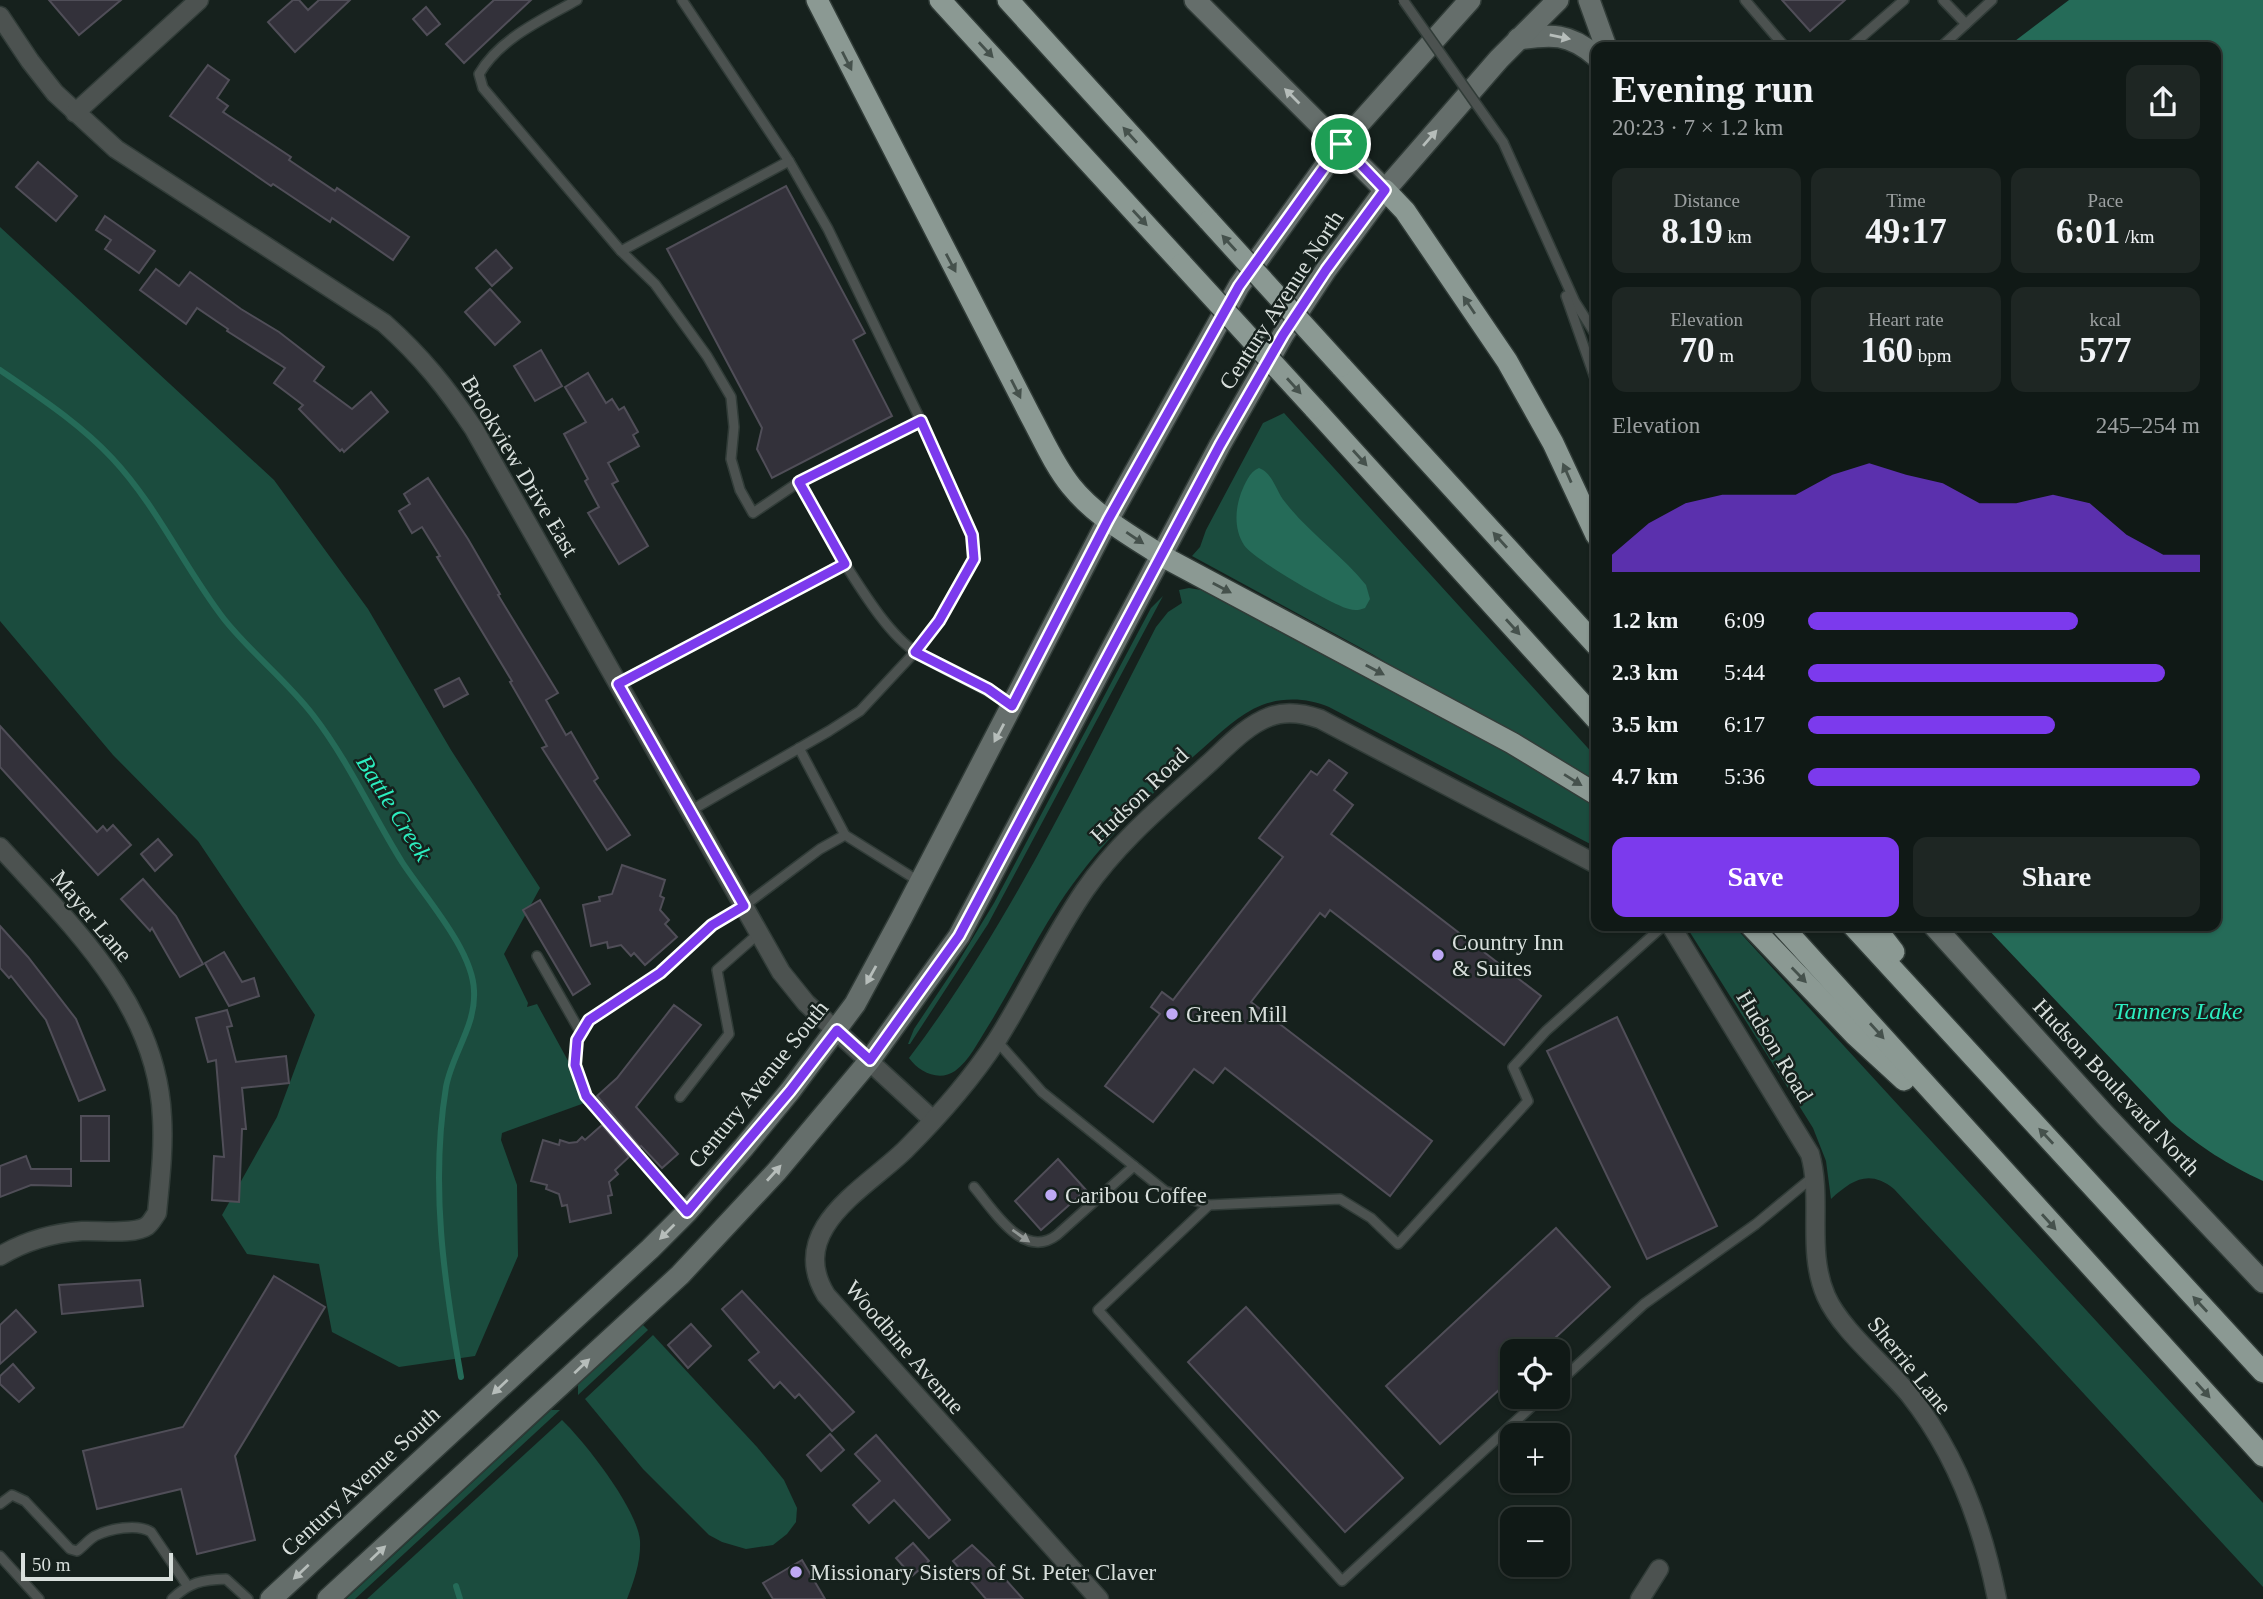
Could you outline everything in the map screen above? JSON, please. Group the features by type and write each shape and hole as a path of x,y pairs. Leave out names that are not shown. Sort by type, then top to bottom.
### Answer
{"highway":[{"path":"817,0 1056,464 1077,492 1108,520 1162,556 1512,743 1591,791"},
{"path":"940,0 1591,713"},
{"path":"1011,3 1591,640"},
{"path":"1385,190 1405,211 1507,361 1553,443 1591,524"},
{"path":"1756,931 1855,1035 2004,1172"},
{"path":"1787,931 2263,1457"},
{"path":"1858,931 2263,1372"},
{"path":"1878,931 2023,1111"}],"main road":[{"path":"1195,0 1385,190"},
{"name":"Century Avenue North","path":"1108,520 1239,286 1341,144 1470,0"},
{"name":"Century Avenue North","path":"1162,556 1220,445 1283,335 1326,270 1385,190 1518,38 1558,0"},
{"path":"1588,0 1604,42"},
{"path":"1518,38 1549,34 1570,38 1591,53"},
{"name":"Century Avenue South","path":"271,1599 650,1249 687,1212 783,1101 855,1004 1108,520"},
{"path":"328,1599 680,1275 777,1171 870,1060 959,936 1162,556"},
{"name":"Hudson Boulevard North","path":"1939,931 2105,1115 2263,1282"}],"street":[{"path":"75,113 200,0"},
{"name":"Brookview Drive East","path":"0,16 55,93 116,149 384,323 417,353 446,387 474,429 758,934 792,989 837,1030"},
{"name":"Hudson Road","path":"933,1119 966,1084 996,1040 1071,911 1101,869 1160,807 1239,737 1270,716 1296,713 1321,719 1591,861"},
{"name":"Mayer Lane","path":"0,847 94,951 124,995 150,1054 159,1086 162,1116 157,1213 147,1226 132,1230 81,1231 50,1235 17,1246 0,1256"},
{"name":"Hudson Road","path":"1674,931 1810,1154 1816,1175 1817,1199"},
{"path":"837,1030 933,1119"},
{"name":"Woodbine Avenue","path":"933,1119 902,1153 827,1222 815,1250 817,1277 835,1308 1099,1599"},
{"name":"Sherrie Lane","path":"1817,1199 1817,1269 1826,1297 1842,1321 1909,1395 1930,1424 1968,1498 1984,1540 1997,1599"},
{"path":"1640,1599 1659,1569"}],"lane":[{"path":"577,0 510,40 488,59 479,74 483,89 621,251 655,284 707,356 731,397 734,427 731,459 740,490 753,513 799,482 921,421"},
{"path":"682,0 789,161 828,229 921,421 972,535 974,559 939,621 915,652 860,711 690,811"},
{"path":"1403,0 1503,142 1575,302 1591,327"},
{"path":"1745,0 1782,42"},
{"path":"1856,42 1904,0"},
{"path":"1943,0 1966,24"},
{"path":"1946,42 1992,0"},
{"path":"621,251 789,161"},
{"path":"1551,251 1591,367"},
{"path":"799,482 845,564 878,615 915,652 988,689 1012,706"},
{"path":"618,684 845,564"},
{"path":"799,748 845,835 920,882"},
{"path":"687,1212 586,1096 575,1065 577,1040 589,1020 660,973 712,925 744,906 820,849 845,835"},
{"path":"996,1040 1042,1092 1165,1191 1209,1205 1340,1199 1371,1218 1398,1244 1528,1101 1513,1067 1546,1031 1657,931"},
{"path":"680,1097 729,1034 717,970 758,934"},
{"path":"537,956 582,1033"},
{"path":"974,1187 1015,1234 1037,1244 1053,1238 1134,1166"},
{"path":"1570,1372 1644,1304 1756,1224 1816,1175"},
{"path":"1209,1205 1098,1310 1342,1581 1529,1409"},
{"path":"0,1504 12,1495 25,1501 69,1549 77,1551 93,1537 115,1530 145,1528 187,1585"},
{"path":"0,1556 39,1599"},
{"path":"172,1599 187,1585 226,1579 248,1599"}],"shaded area":[{"path":"0,227 274,480 368,609 451,750 540,888 504,954 528,1003 527,1007 537,1004 590,1101 502,1133 501,1140 517,1185 518,1256 475,1356 399,1367 332,1332 319,1264 247,1254 222,1215 277,1117 315,1015 198,841 113,755 0,621"},
{"path":"1284,413 1591,751 1591,782 1372,654 1192,556 1200,547 1206,530 1263,423"},
{"path":"1179,590 1201,590 1520,760 1591,804 1591,844 1329,707 1296,700 1262,705 1230,724 1182,767 1143,803 1090,861 1049,919 965,1062 955,1071 942,1076 924,1071 909,1058 979,956 1011,902 1071,793 1156,627 1168,612 1182,603"},
{"path":"1163,596 988,924 908,1044 914,1029 994,903 1151,608"},
{"path":"1689,931 1739,931 2263,1503 2263,1587 1894,1189 1877,1179 1861,1179 1831,1199 1826,1161 1813,1128"},
{"path":"643,1325 648,1330 578,1395 578,1385"},
{"path":"653,1335 784,1480 797,1508 796,1522 787,1534 773,1545 746,1549 709,1535 643,1469 585,1399"},
{"path":"551,1410 560,1410 355,1599 346,1599"},
{"path":"562,1420 609,1477 637,1528 639,1556 627,1599 367,1599"}],"water":[{"name":"Tanners Lake","path":"2069,0 2263,0 2263,1181 2215,1155 2171,1122 1990,931 2221,931 2221,42 2014,42"},
{"path":"1259,468 1271,478 1294,513 1366,585 1370,599 1365,608 1351,610 1340,606 1294,581 1250,552 1244,545 1237,526 1238,506 1248,479"}],"building":[{"path":"49,0 121,0 79,35"},
{"path":"293,0 299,0 308,10 319,0 350,0 295,52 268,22"},
{"path":"494,0 531,0 464,63 446,44"},
{"path":"1782,0 1845,0 1810,31"},
{"path":"426,7 440,24 427,35 413,19"},
{"path":"208,65 229,80 217,98 228,106 223,112 291,157 289,160 335,191 337,188 409,237 393,260 332,218 330,222 273,184 271,186 170,116"},
{"path":"38,162 77,196 56,221 16,187"},
{"path":"786,186 865,333 853,340 892,416 772,478 757,449 762,428 667,249"},
{"path":"105,216 155,251 139,273 105,249 111,240 96,230"},
{"path":"496,250 512,268 492,286 476,268"},
{"path":"156,269 179,286 190,272 241,309 279,332 324,367 314,381 352,409 371,392 388,412 344,452 342,449 340,451 299,409 303,405 274,383 285,368 227,331 228,329 197,308 186,324 140,290"},
{"path":"490,289 520,322 495,345 465,312"},
{"path":"541,350 562,386 535,401 514,366"},
{"path":"588,373 606,403 612,399 619,410 624,407 638,432 633,435 639,446 608,463 618,481 612,484 648,546 619,564 588,513 599,507 585,481 588,479 564,434 586,422 565,387"},
{"path":"428,478 468,539 500,594 498,595 558,693 546,700 566,735 571,732 598,778 594,781 630,835 607,850 542,748 547,746 510,682 512,681 437,557 440,556 422,527 412,533 399,511 410,504 404,494"},
{"path":"459,678 468,694 444,707 435,690"},
{"path":"0,726 97,832 103,826 107,831 113,825 131,845 98,875 0,767"},
{"name":"Country Inn & Suites","path":"1329,760 1347,773 1334,790 1353,805 1331,834 1541,996 1504,1045 1330,910 1325,917 1320,913 1251,1002 1432,1141 1390,1196 1225,1068 1213,1083 1194,1069 1153,1122 1105,1086 1160,1014 1151,1007 1162,992 1173,1000 1283,857 1259,838 1311,771 1317,775"},
{"path":"158,839 172,855 155,871 141,854"},
{"path":"622,865 665,880 660,896 664,898 660,910 669,920 665,924 677,937 645,965 634,953 631,956 621,945 608,948 607,942 591,946 583,905 600,901 599,897 612,894"},
{"path":"143,879 176,916 203,964 180,977 152,928 150,931 121,899"},
{"path":"540,900 590,984 573,995 523,910"},
{"path":"0,926 76,1019 105,1090 79,1101 46,1020 11,976 9,978 0,968"},
{"path":"224,952 242,982 254,978 259,996 229,1006 205,963"},
{"path":"674,1005 701,1025 636,1107 678,1154 662,1168 640,1147 597,1096 617,1078"},
{"path":"227,1010 232,1026 227,1027 236,1062 286,1056 289,1083 242,1088 246,1129 242,1129 239,1202 212,1200 214,1156 224,1157 216,1060 208,1062 196,1018"},
{"path":"1617,1017 1717,1226 1647,1259 1547,1051"},
{"path":"81,1116 109,1116 109,1161 81,1161"},
{"path":"602,1125 629,1157 615,1170 618,1174 609,1182 612,1195 608,1196 611,1213 570,1222 567,1205 562,1206 559,1194 546,1189 547,1185 531,1181 543,1140 559,1145 560,1140 577,1142 582,1137 585,1140"},
{"path":"26,1156 31,1169 71,1169 71,1186 31,1185 0,1197 0,1166"},
{"name":"Caribou Coffee","path":"1058,1159 1086,1190 1041,1230 1015,1201"},
{"path":"1556,1228 1610,1287 1554,1339 1500,1339 1500,1389 1440,1444 1386,1386"},
{"path":"274,1276 325,1307 235,1456 255,1540 197,1554 181,1489 97,1509 83,1451 183,1427"},
{"path":"140,1280 143,1306 62,1314 59,1285"},
{"path":"742,1291 854,1412 832,1431 799,1394 795,1398 780,1382 774,1388 749,1360 759,1352 722,1309"},
{"path":"1246,1307 1403,1478 1345,1532 1188,1362"},
{"path":"16,1310 36,1332 0,1364 0,1325"},
{"path":"691,1324 711,1346 688,1368 668,1345"},
{"path":"13,1364 34,1388 19,1402 0,1384 0,1376"},
{"path":"830,1434 844,1450 821,1471 807,1455"},
{"path":"876,1435 950,1520 929,1538 894,1500 869,1523 853,1505 880,1481 855,1454"},
{"path":"913,1543 929,1561 912,1576 896,1558"},
{"path":"972,1545 1023,1599 986,1599 953,1561"},
{"name":"Missionary Sisters of St. Peter Claver","path":"802,1560 825,1599 773,1599 763,1583"}],"waterway":[{"name":"Battle Creek","path":"0,370 86,433 128,477 157,516 224,619 303,702 326,732 402,862 446,924 465,958 472,975 474,1004 446,1087 439,1160 441,1233 461,1377"},
{"name":"Battle Creek","path":"456,1586 460,1599"}],"place":[{"name":"Country Inn & Suites","path":"1438,955"},
{"name":"Green Mill","path":"1172,1014"},
{"name":"Caribou Coffee","path":"1051,1195"},
{"name":"Missionary Sisters of St. Peter Claver","path":"796,1572"}],"route":[{"path":"1341,144 1385,190 1326,270 1283,335 1220,445 959,936 870,1060 837,1030 744,1147 687,1212 586,1096 575,1065 577,1040 589,1020 660,973 712,925 744,906 618,684 845,564 799,482 921,421 972,535 974,559 939,621 915,652 988,689 1012,706 1108,520 1239,286 1279,226 1341,144"}]}
